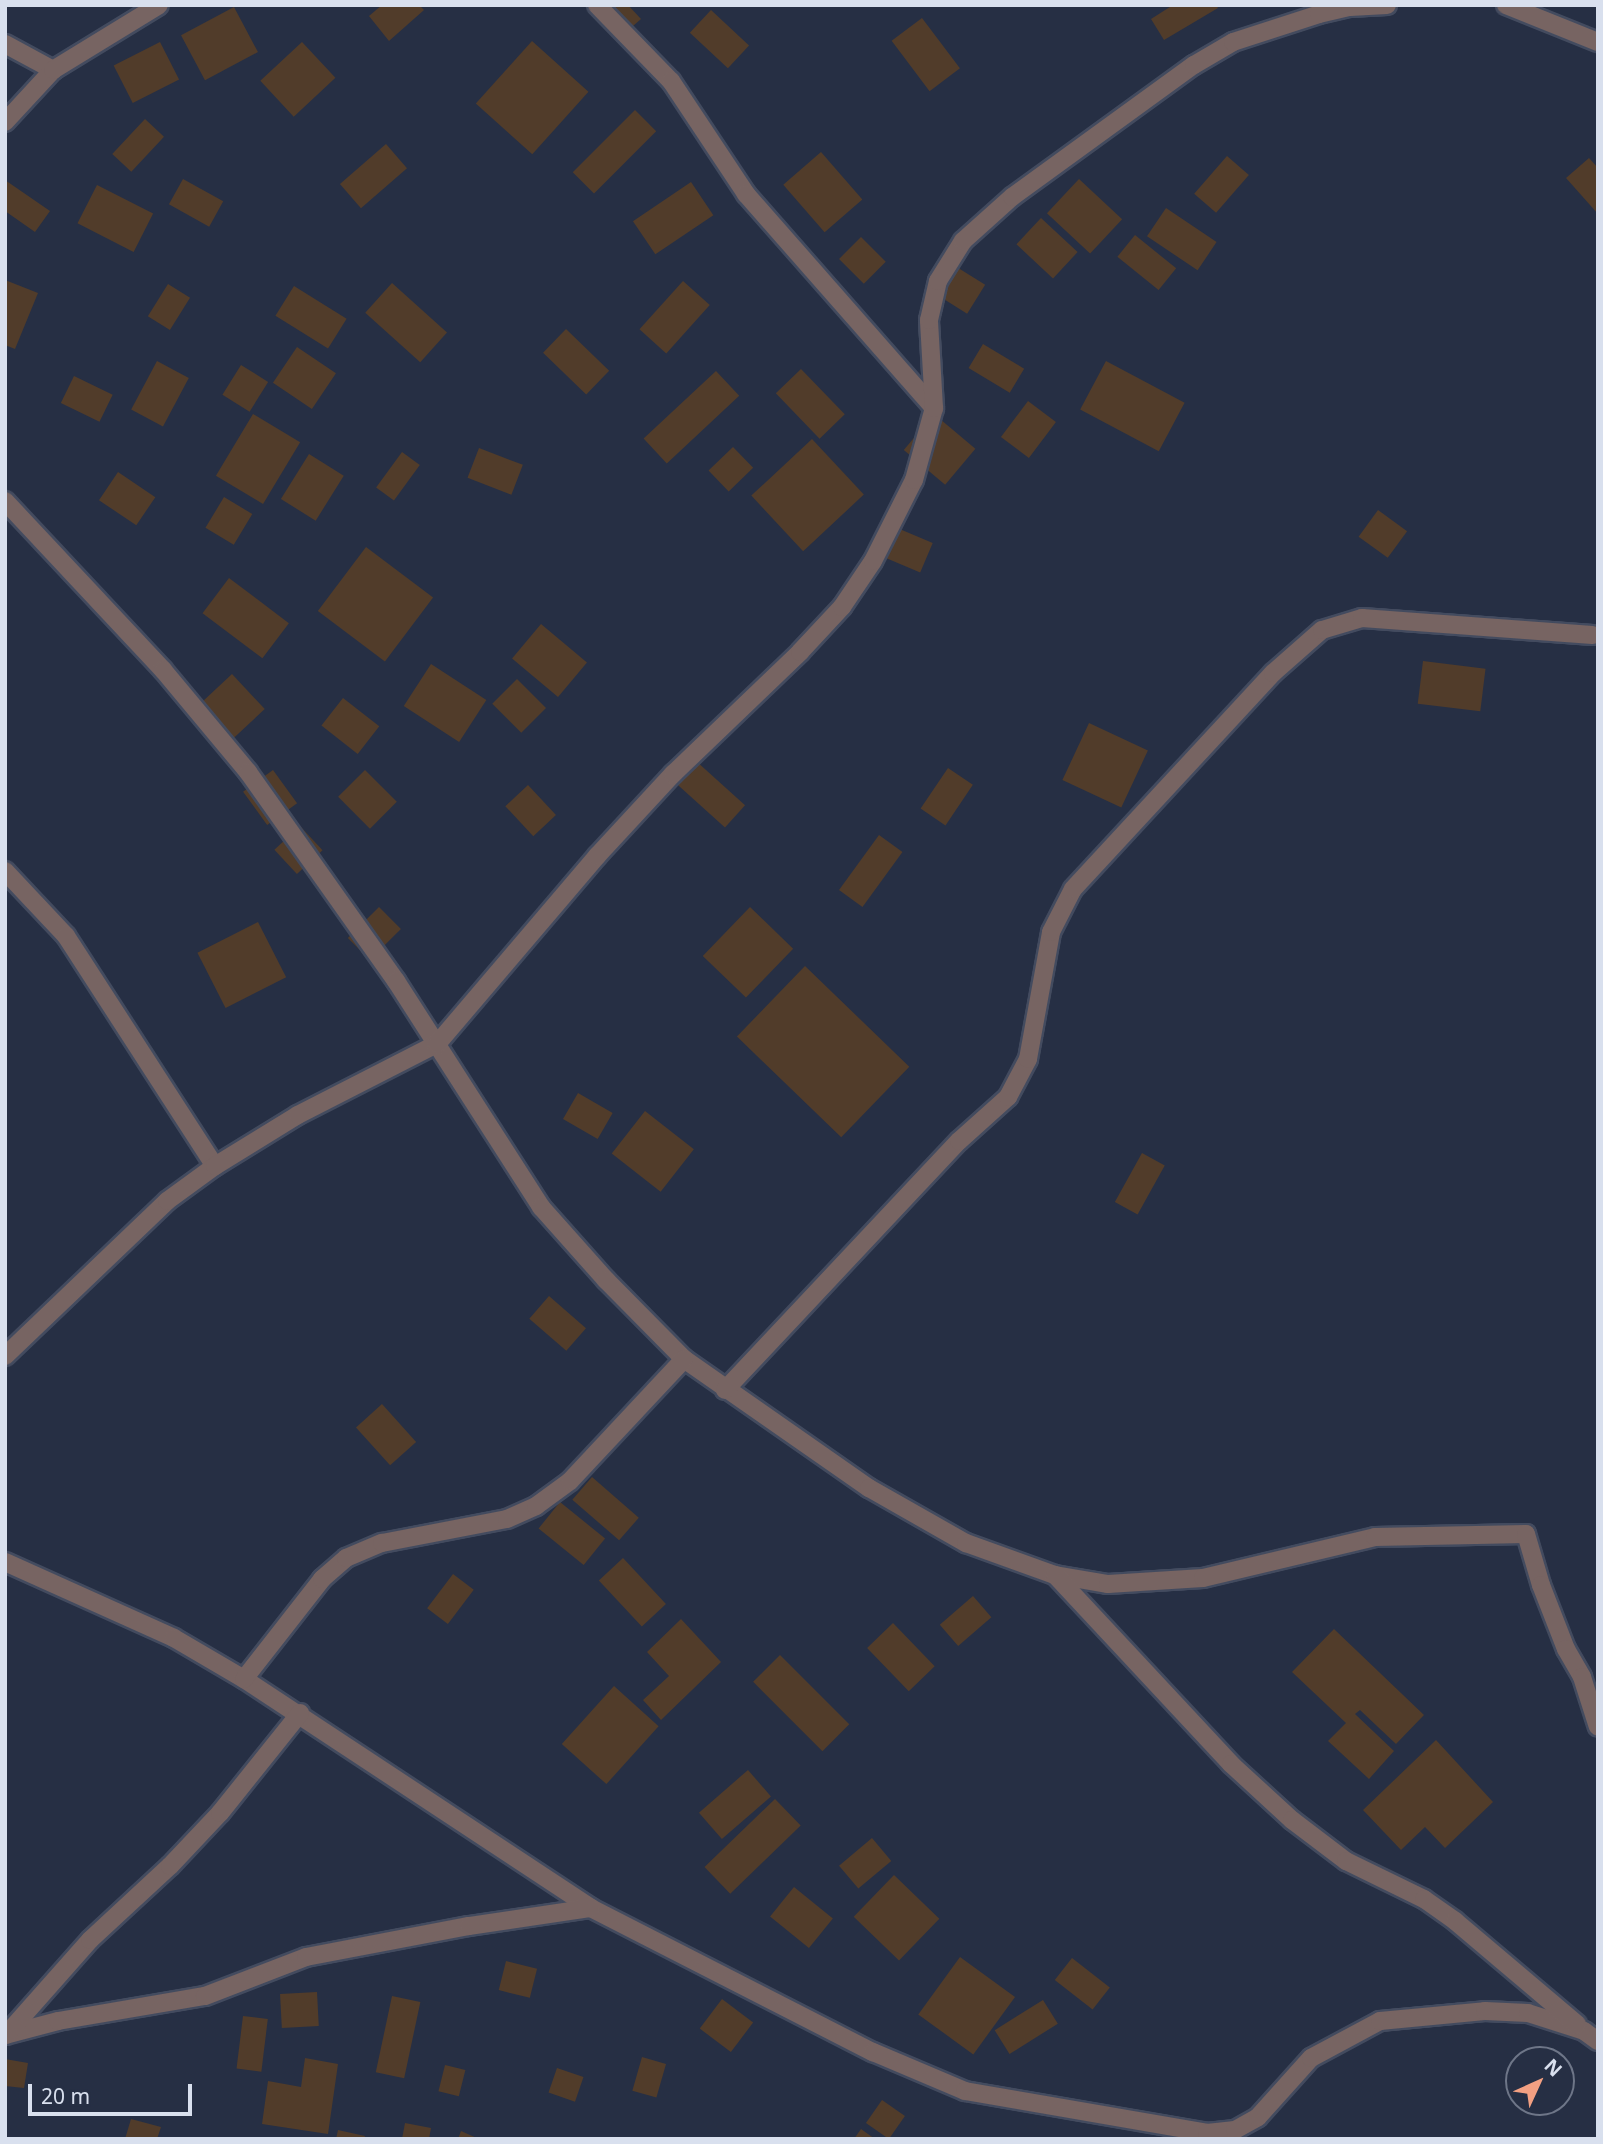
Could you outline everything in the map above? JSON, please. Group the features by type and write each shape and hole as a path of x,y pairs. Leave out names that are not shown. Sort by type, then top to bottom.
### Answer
{"street":[{"path":"5,122 53,70 159,5"},
{"path":"597,5 671,80 746,194 934,408"},
{"path":"5,1356 167,1201 215,1166 298,1115 437,1044 597,856 673,774 800,652 842,607 873,561 914,480 934,408 929,320 938,281 963,241 1012,197 1194,65 1233,43 1319,13 1350,7 1387,5"},
{"path":"1506,5 1598,43"},
{"path":"5,44 53,70"},
{"path":"5,501 163,670 248,772 437,1044 541,1207 684,1359 869,1488 954,1536 1055,1575 1108,1584 1203,1578 1375,1537 1527,1534 1541,1585 1566,1649 1582,1677 1598,1727"},
{"path":"725,1390 960,1141 1009,1097 1028,1059 1051,932 1073,889 1273,673 1292,656 1322,630 1362,618 1592,635"},
{"path":"5,871 66,936 215,1166"},
{"path":"244,1679 322,1579 346,1558 383,1543 507,1519 536,1506 570,1481 684,1359"},
{"path":"5,1562 174,1638 244,1679 300,1713 591,1908 873,2052 965,2091 1207,2133 1235,2130 1258,2118 1311,2058 1380,2021 1485,2011 1528,2013 1591,2036"},
{"path":"1055,1575 1231,1764 1292,1819 1346,1861 1424,1899 1455,1921 1591,2036"},
{"path":"6,2035 90,1940 170,1866 219,1813 300,1713"},
{"path":"6,2035 58,2021 205,1996 306,1957 469,1926 591,1908"}],"building":[{"path":"382,5 419,5 424,10 389,41 369,16"},
{"path":"628,5 641,19 617,40 588,7"},
{"path":"1173,5 1216,5 1218,8 1164,40 1151,19"},
{"path":"234,7 258,52 205,80 181,35"},
{"path":"711,10 749,45 728,68 690,33"},
{"path":"922,18 960,68 930,91 892,41"},
{"path":"532,41 588,92 532,154 476,103"},
{"path":"160,42 179,79 133,103 114,66"},
{"path":"302,42 335,78 294,117 260,81"},
{"path":"635,110 656,131 594,193 573,172"},
{"path":"145,119 164,137 131,172 112,154"},
{"path":"386,144 407,168 361,208 340,184"},
{"path":"821,152 862,200 825,232 783,185"},
{"path":"1227,156 1249,175 1216,213 1194,194"},
{"path":"1589,158 1598,168 1598,214 1566,178"},
{"path":"183,179 223,201 209,227 169,204"},
{"path":"1079,179 1122,219 1090,254 1047,213"},
{"path":"5,180 50,211 35,232 5,211"},
{"path":"691,182 713,215 655,254 633,221"},
{"path":"97,185 153,214 134,252 77,223"},
{"path":"1166,208 1217,242 1198,270 1147,236"},
{"path":"1041,218 1078,252 1053,278 1016,244"},
{"path":"1135,235 1176,268 1159,290 1117,257"},
{"path":"861,237 886,262 864,284 839,259"},
{"path":"947,261 985,285 967,314 929,290"},
{"path":"5,280 38,293 15,349 5,345"},
{"path":"683,281 710,305 666,353 640,329"},
{"path":"392,283 447,333 420,362 365,313"},
{"path":"168,284 190,298 170,330 148,316"},
{"path":"294,286 347,319 328,349 275,316"},
{"path":"566,329 609,371 586,394 543,353"},
{"path":"983,344 1024,369 1010,393 969,368"},
{"path":"297,347 336,373 312,409 273,383"},
{"path":"157,361 189,378 163,426 131,410"},
{"path":"1106,361 1185,403 1159,451 1080,410"},
{"path":"241,365 268,382 250,412 222,395"},
{"path":"801,369 845,414 820,439 776,393"},
{"path":"716,371 739,396 667,463 644,439"},
{"path":"74,376 113,395 99,422 61,403"},
{"path":"1028,401 1056,422 1029,458 1001,437"},
{"path":"253,414 300,442 263,504 216,476"},
{"path":"934,414 975,449 945,485 904,450"},
{"path":"812,439 864,495 803,551 751,496"},
{"path":"733,447 753,468 729,491 709,471"},
{"path":"479,448 523,465 511,495 468,478"},
{"path":"402,452 420,465 394,501 376,488"},
{"path":"309,454 344,476 316,521 281,499"},
{"path":"118,472 155,497 136,525 99,500"},
{"path":"224,497 252,514 234,545 205,528"},
{"path":"1378,510 1407,531 1388,558 1359,537"},
{"path":"883,522 933,543 920,573 870,551"},
{"path":"366,547 433,598 385,661 318,611"},
{"path":"229,578 289,623 262,658 203,613"},
{"path":"541,624 587,663 558,697 512,658"},
{"path":"1423,661 1486,669 1480,711 1418,704"},
{"path":"431,664 486,700 459,742 404,706"},
{"path":"232,674 265,709 229,743 196,707"},
{"path":"517,679 546,708 521,733 492,704"},
{"path":"343,698 379,726 358,754 321,726"},
{"path":"1089,723 1148,750 1121,808 1062,780"},
{"path":"696,761 745,805 725,827 676,783"},
{"path":"948,768 973,785 945,825 921,809"},
{"path":"273,770 297,803 267,825 243,792"},
{"path":"365,770 397,802 370,829 338,797"},
{"path":"528,785 556,815 533,836 505,806"},
{"path":"300,826 323,850 297,874 274,850"},
{"path":"879,835 902,852 862,907 839,890"},
{"path":"379,907 401,929 370,960 348,938"},
{"path":"750,907 793,949 746,998 703,956"},
{"path":"258,922 286,977 226,1008 197,953"},
{"path":"805,966 909,1067 841,1137 737,1036"},
{"path":"578,1093 613,1113 598,1139 563,1119"},
{"path":"645,1111 694,1149 661,1192 612,1154"},
{"path":"1142,1153 1165,1166 1138,1215 1115,1202"},
{"path":"549,1296 586,1328 566,1351 529,1319"},
{"path":"382,1404 416,1442 390,1465 356,1427"},
{"path":"592,1477 639,1518 619,1540 572,1500"},
{"path":"560,1502 605,1539 584,1565 539,1528"},
{"path":"623,1558 666,1604 642,1627 599,1581"},
{"path":"453,1574 474,1590 448,1624 427,1608"},
{"path":"973,1596 991,1617 958,1646 940,1625"},
{"path":"681,1619 721,1662 661,1720 643,1700 669,1676 647,1652"},
{"path":"893,1623 935,1666 909,1691 867,1648"},
{"path":"1334,1629 1424,1715 1396,1744 1360,1710 1355,1714 1394,1751 1369,1779 1328,1741 1346,1723 1292,1672"},
{"path":"780,1655 849,1724 822,1751 753,1682"},
{"path":"614,1686 659,1726 606,1784 562,1744"},
{"path":"1436,1740 1493,1802 1445,1848 1425,1827 1401,1850 1363,1810"},
{"path":"748,1770 771,1796 722,1839 699,1813"},
{"path":"775,1799 801,1826 730,1894 705,1867"},
{"path":"872,1838 891,1861 858,1889 839,1866"},
{"path":"894,1875 939,1919 899,1960 854,1917"},
{"path":"794,1887 833,1918 809,1948 770,1917"},
{"path":"960,1957 1015,1997 973,2054 918,2014"},
{"path":"1072,1958 1110,1988 1093,2010 1055,1980"},
{"path":"506,1961 537,1969 530,1998 499,1990"},
{"path":"317,1992 319,2026 282,2028 280,1994"},
{"path":"392,1996 420,2002 404,2078 376,2072"},
{"path":"722,1999 753,2022 731,2052 700,2029"},
{"path":"1043,2000 1058,2024 1009,2054 995,2030"},
{"path":"243,2016 268,2019 261,2072 237,2069"},
{"path":"642,2057 666,2064 656,2098 632,2091"},
{"path":"305,2058 338,2064 328,2134 262,2124 268,2081 301,2087"},
{"path":"5,2059 28,2063 24,2088 5,2086"},
{"path":"445,2065 465,2070 459,2096 438,2091"},
{"path":"557,2068 583,2077 575,2102 549,2093"},
{"path":"882,2100 905,2116 889,2139 866,2123"},
{"path":"131,2119 161,2127 157,2139 125,2139"},
{"path":"405,2123 431,2128 429,2139 402,2139"},
{"path":"861,2129 875,2139 854,2139"},
{"path":"338,2130 365,2136 364,2139 336,2139"},
{"path":"461,2131 479,2139 458,2139"}]}
